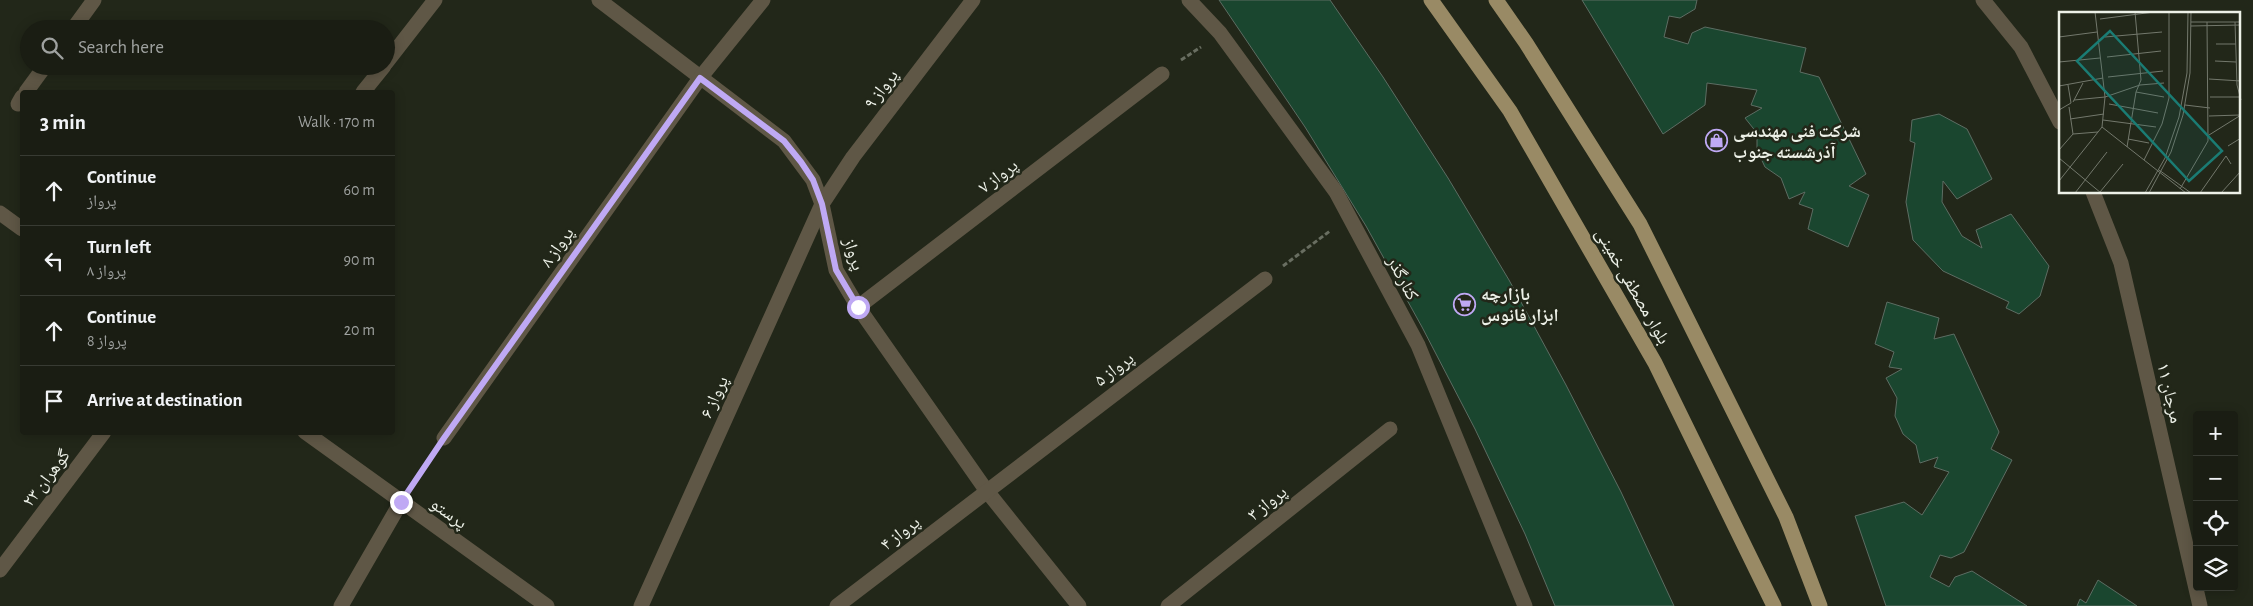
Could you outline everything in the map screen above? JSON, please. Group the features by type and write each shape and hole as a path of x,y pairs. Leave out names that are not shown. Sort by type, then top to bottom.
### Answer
{"main road":[{"name":"بلوار مصطفی خمینی","path":"1431,0 1510,111 1655,362 1774,606"},
{"name":"بلوار مصطفی خمینی","path":"1496,0 1526,43 1640,224 1786,517 1820,606"}],"street":[{"path":"80,20 94,0"},
{"path":"395,51 435,0"},
{"name":"پرواز","path":"599,0 784,141 813,180 822,204 836,270 858,307 986,490 1079,606"},
{"name":"پرواز ۸","path":"444,438 700,78 763,0"},
{"name":"پرواز ۹","path":"822,204 853,157 973,0"},
{"name":"کنارگذر","path":"1189,0 1220,34 1336,192 1418,345 1525,606"},
{"path":"1983,0 2021,47 2059,120"},
{"name":"پرواز ۷","path":"858,307 1162,74"},
{"path":"28,90 39,75"},
{"path":"365,90 377,75"},
{"name":"مرجان ۱۱","path":"2094,194 2121,263 2200,606"},
{"name":"پرواز ۶","path":"641,606 822,204"},
{"path":"0,213 20,228"},
{"name":"پرواز ۵","path":"986,490 1265,279"},
{"name":"پرواز ۳","path":"1168,606 1390,429"},
{"name":"گوهران ۲۳","path":"0,570 102,435"},
{"name":"پرستو","path":"309,435 547,606"},
{"name":"پرواز ۴","path":"836,606 986,490"},
{"path":"340,606 401,502"}],"path":[{"path":"1162,74 1220,34"},
{"path":"1265,279 1349,217"},
{"path":"401,502 444,438"}],"building":[{"name":"بازارچه ابزار فانوس","path":"1219,0 1330,0 1383,77 1448,178 1509,280 1621,492 1674,606 1555,606 1525,534 1475,429 1422,327 1366,226 1305,127"},
{"path":"1582,0 1697,0 1695,9 1680,18 1669,16 1664,37 1688,44 1692,33 1705,27 1806,48 1800,72 1819,77 1866,174 1849,186 1869,195 1848,247 1808,229 1813,209 1799,204 1805,192 1789,199 1781,178 1765,167 1757,150 1757,133 1745,118 1762,108 1751,105 1757,90 1707,83 1705,105 1663,134"},
{"path":"1939,114 1967,129 1992,179 1957,199 1943,181 1942,202 1962,236 1982,248 1976,230 2011,214 2049,266 2040,296 2019,314 2006,308 2009,302 1943,271 1913,240 1906,202 1915,143 1910,141 1912,120"},
{"path":"1887,302 1939,318 1934,339 1954,334 1999,432 1991,449 2012,460 1964,552 1951,558 1940,555 1930,577 1949,587 1955,577 1972,571 2027,606 1886,606 1855,516 1904,502 1922,515 1949,472 1934,467 1938,457 1920,463 1916,445 1903,434 1895,416 1897,398 1886,378 1902,369 1889,367 1894,352 1875,344"},
{"path":"2098,580 2137,606 2077,606 2080,599 2086,603"}],"place":[{"name":"شرکت فنی مهندسی آذرشسته جنوب","path":"1717,141"},
{"name":"بازارچه ابزار فانوس","path":"1465,304"}],"route":[{"path":"401,502 444,438 700,78 784,141 801,162 813,180 822,204 836,270 858,307"}]}
